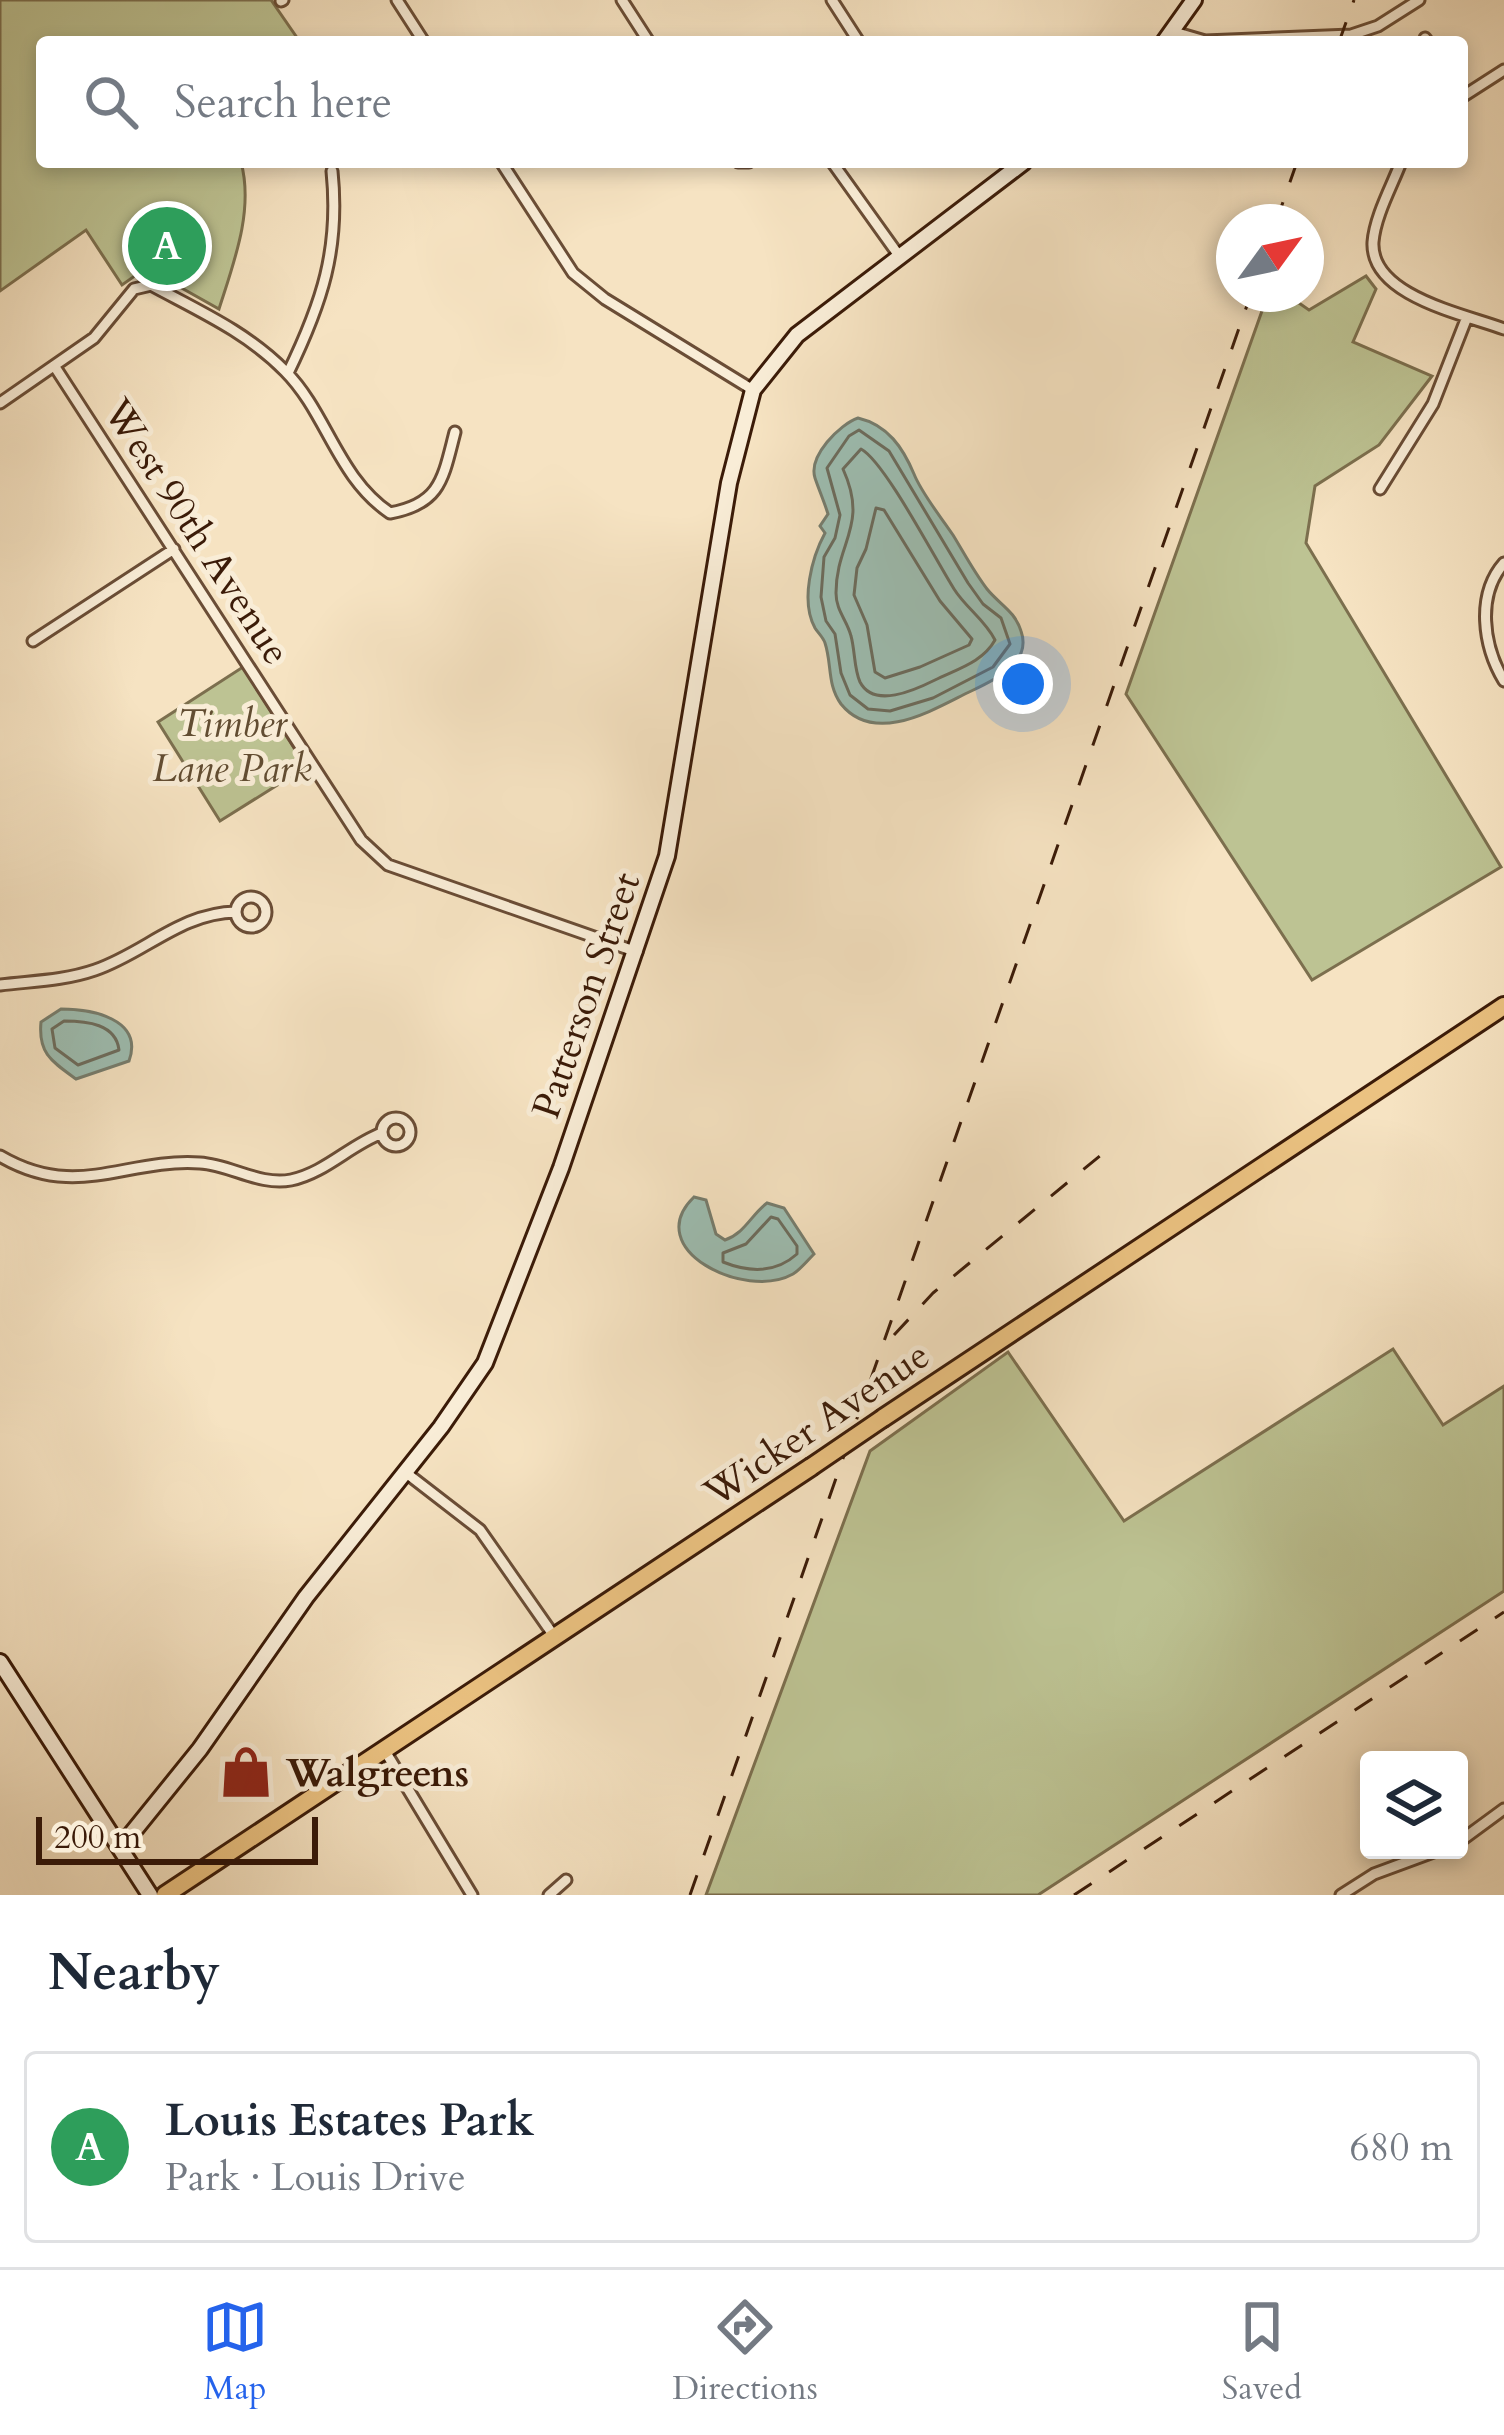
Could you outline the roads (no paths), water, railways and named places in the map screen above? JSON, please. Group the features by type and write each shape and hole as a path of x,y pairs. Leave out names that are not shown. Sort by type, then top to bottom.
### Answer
{"highway":[{"name":"Wicker Avenue","path":"165,1895 1504,1006"}],"street":[{"path":"397,0 420,36"},
{"path":"622,0 646,36"},
{"path":"832,0 855,36"},
{"path":"1170,36 1194,0"},
{"path":"1302,36 1352,34 1378,26 1419,0"},
{"path":"1468,92 1504,70"},
{"path":"506,168 573,273 605,299 753,390"},
{"path":"836,168 900,257"},
{"name":"Patterson Street","path":"120,1848 200,1749 306,1597 485,1363 561,1168 668,856 729,483 753,390 796,335 1016,168"},
{"path":"1400,168 1375,231 1375,260 1381,272 1401,290 1504,329"},
{"path":"288,373 314,320 333,253 332,171"},
{"path":"0,404 94,338 134,289 151,285 239,332 288,373 365,496 389,514 415,509 431,499 446,468 455,432"},
{"path":"1380,489 1433,404 1467,317"},
{"name":"West 90th Avenue","path":"55,367 361,840 388,865 637,952"},
{"path":"33,641 174,549"},
{"path":"1504,562 1496,572 1484,622 1493,663 1504,681"},
{"path":"0,986 45,983 98,969 176,926 236,912"},
{"path":"0,1156 31,1171 79,1179 190,1162 284,1181 319,1170 382,1133"},
{"path":"405,1472 480,1531 554,1636"},
{"path":"2,1672 150,1895"},
{"path":"384,1748 472,1895"},
{"path":"1468,1835 1504,1809"},
{"path":"1341,1895 1374,1874 1415,1859"},
{"path":"549,1895 566,1880"}],"water":[{"path":"858,418 878,426 899,447 978,576 1015,618 1023,643 1015,663 997,678 903,721 870,722 841,704 825,643 808,605 812,566 825,533 820,526 828,514 815,478 816,460 835,434"},
{"path":"61,1009 100,1014 122,1026 132,1047 129,1061 76,1079 60,1067 44,1049 41,1022"},
{"path":"694,1197 706,1200 716,1234 725,1240 767,1203 784,1208 814,1254 793,1274 773,1281 726,1275 705,1265 680,1235 681,1216"}],"railway":[{"path":"1341,36 1354,0"},
{"path":"1282,204 1295,168"},
{"path":"690,1895 1245,312"},
{"path":"894,1335 933,1293 1101,1155"},
{"path":"1074,1895 1504,1612"}],"place":[{"name":"Louis Estates Park","path":"167,246"},
{"name":"Walgreens","path":"246,1772"}],"park label":[{"name":"Timber Lane Park","path":"232,744"}]}
